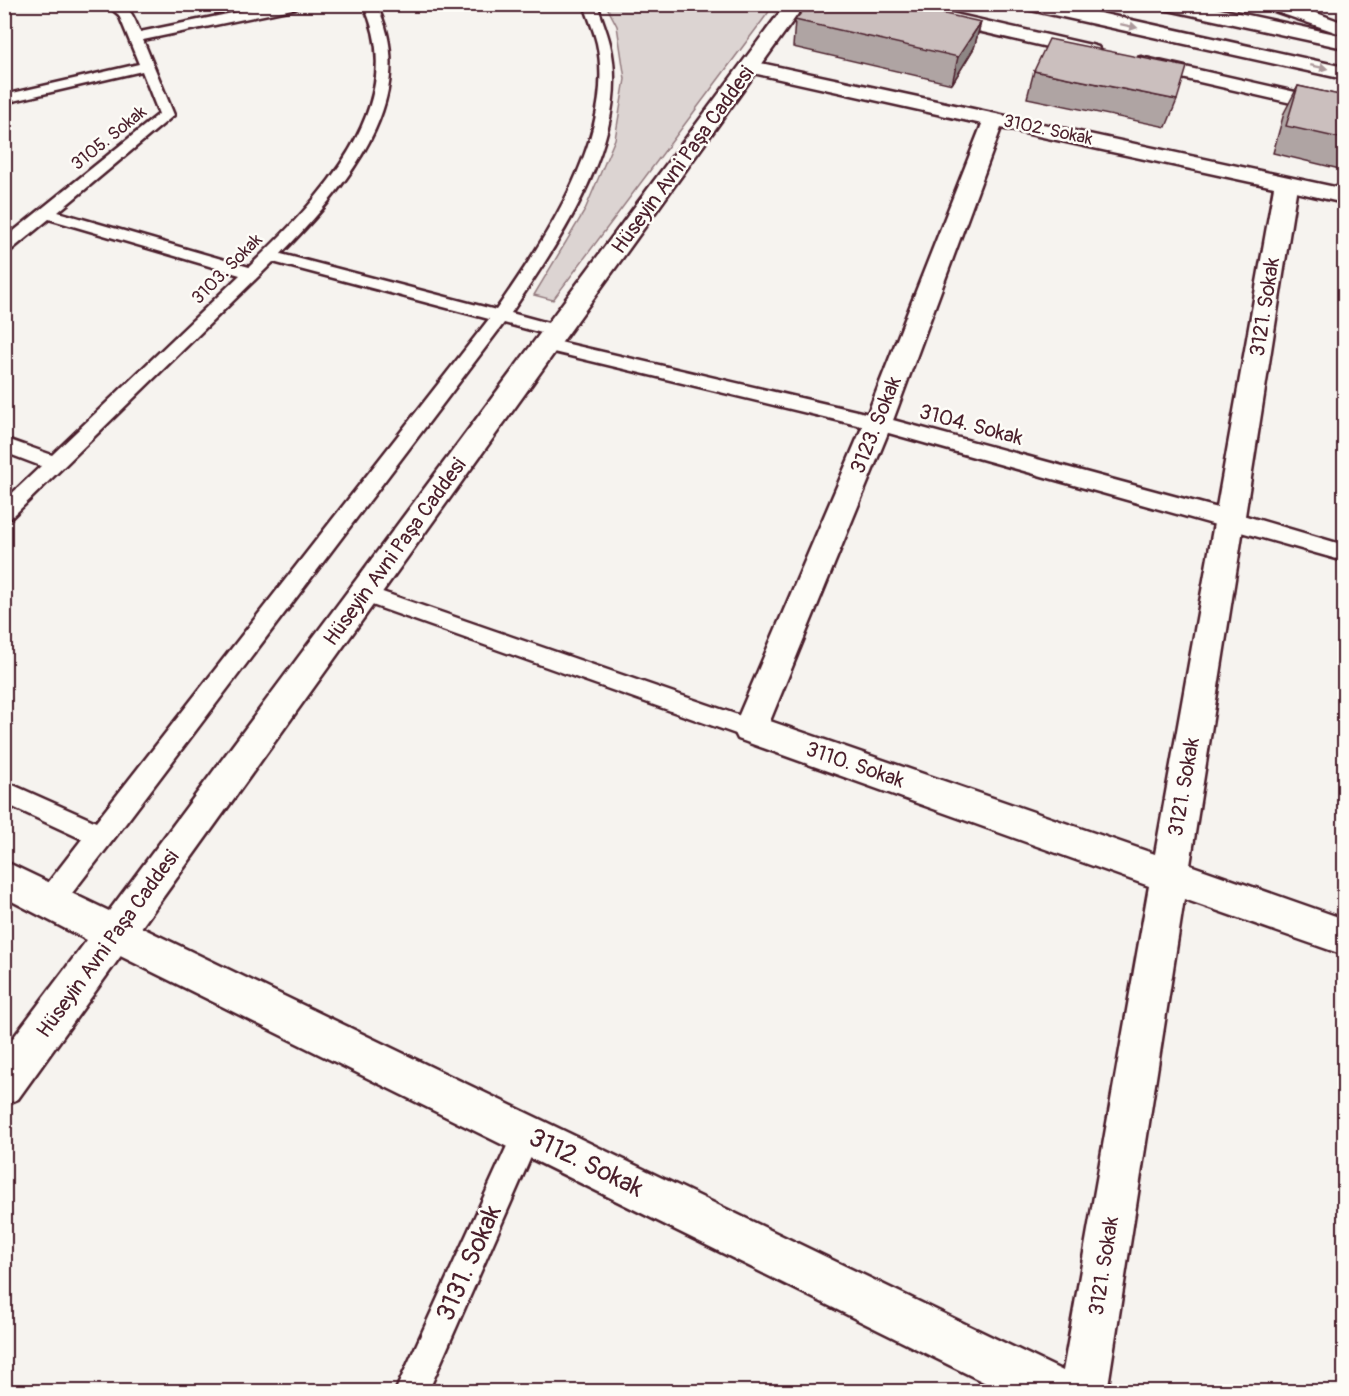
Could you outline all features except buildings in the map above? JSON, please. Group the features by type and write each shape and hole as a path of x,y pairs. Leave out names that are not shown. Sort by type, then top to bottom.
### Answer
{"street":[{"path":"1030,4 1344,73"},
{"path":"1168,4 1344,42"},
{"path":"1272,4 1344,29"},
{"name":"Hüseyin Avni Paşa Caddesi","path":"4,1085 751,67 797,9"},
{"path":"921,13 1104,54"},
{"path":"1127,59 1344,109"},
{"name":"3102. Sokak","path":"751,67 1344,196"},
{"name":"3123. Sokak","path":"750,729 878,423 994,119"},
{"name":"3121. Sokak","path":"1083,1392 1286,182"},
{"name":"3110. Sokak","path":"750,729 1344,937"},
{"name":"3112. Sokak","path":"4,878 1056,1392"}],"lane":[{"name":"3105. Sokak","path":"4,249 165,118 167,109 125,13 112,4"},
{"path":"136,37 297,4"},
{"name":"3103. Sokak","path":"4,513 269,256 318,204 353,156 373,117 382,87 384,60 381,38 369,4"},
{"path":"50,901 500,316 543,254 570,207 596,142 606,79 601,32 590,4"},
{"path":"4,99 148,66"},
{"path":"47,214 251,273"},
{"name":"3104. Sokak","path":"269,256 500,316 552,338 878,423 1229,519 1344,553"},
{"path":"4,445 55,464"},
{"name":"3110. Sokak","path":"365,594 750,729"},
{"path":"4,791 101,836"},
{"name":"3131. Sokak","path":"411,1392 527,1134"}],"shaded area":[{"path":"606,5 772,5 553,300 534,295 584,212 615,139 625,79 617,26"}]}
